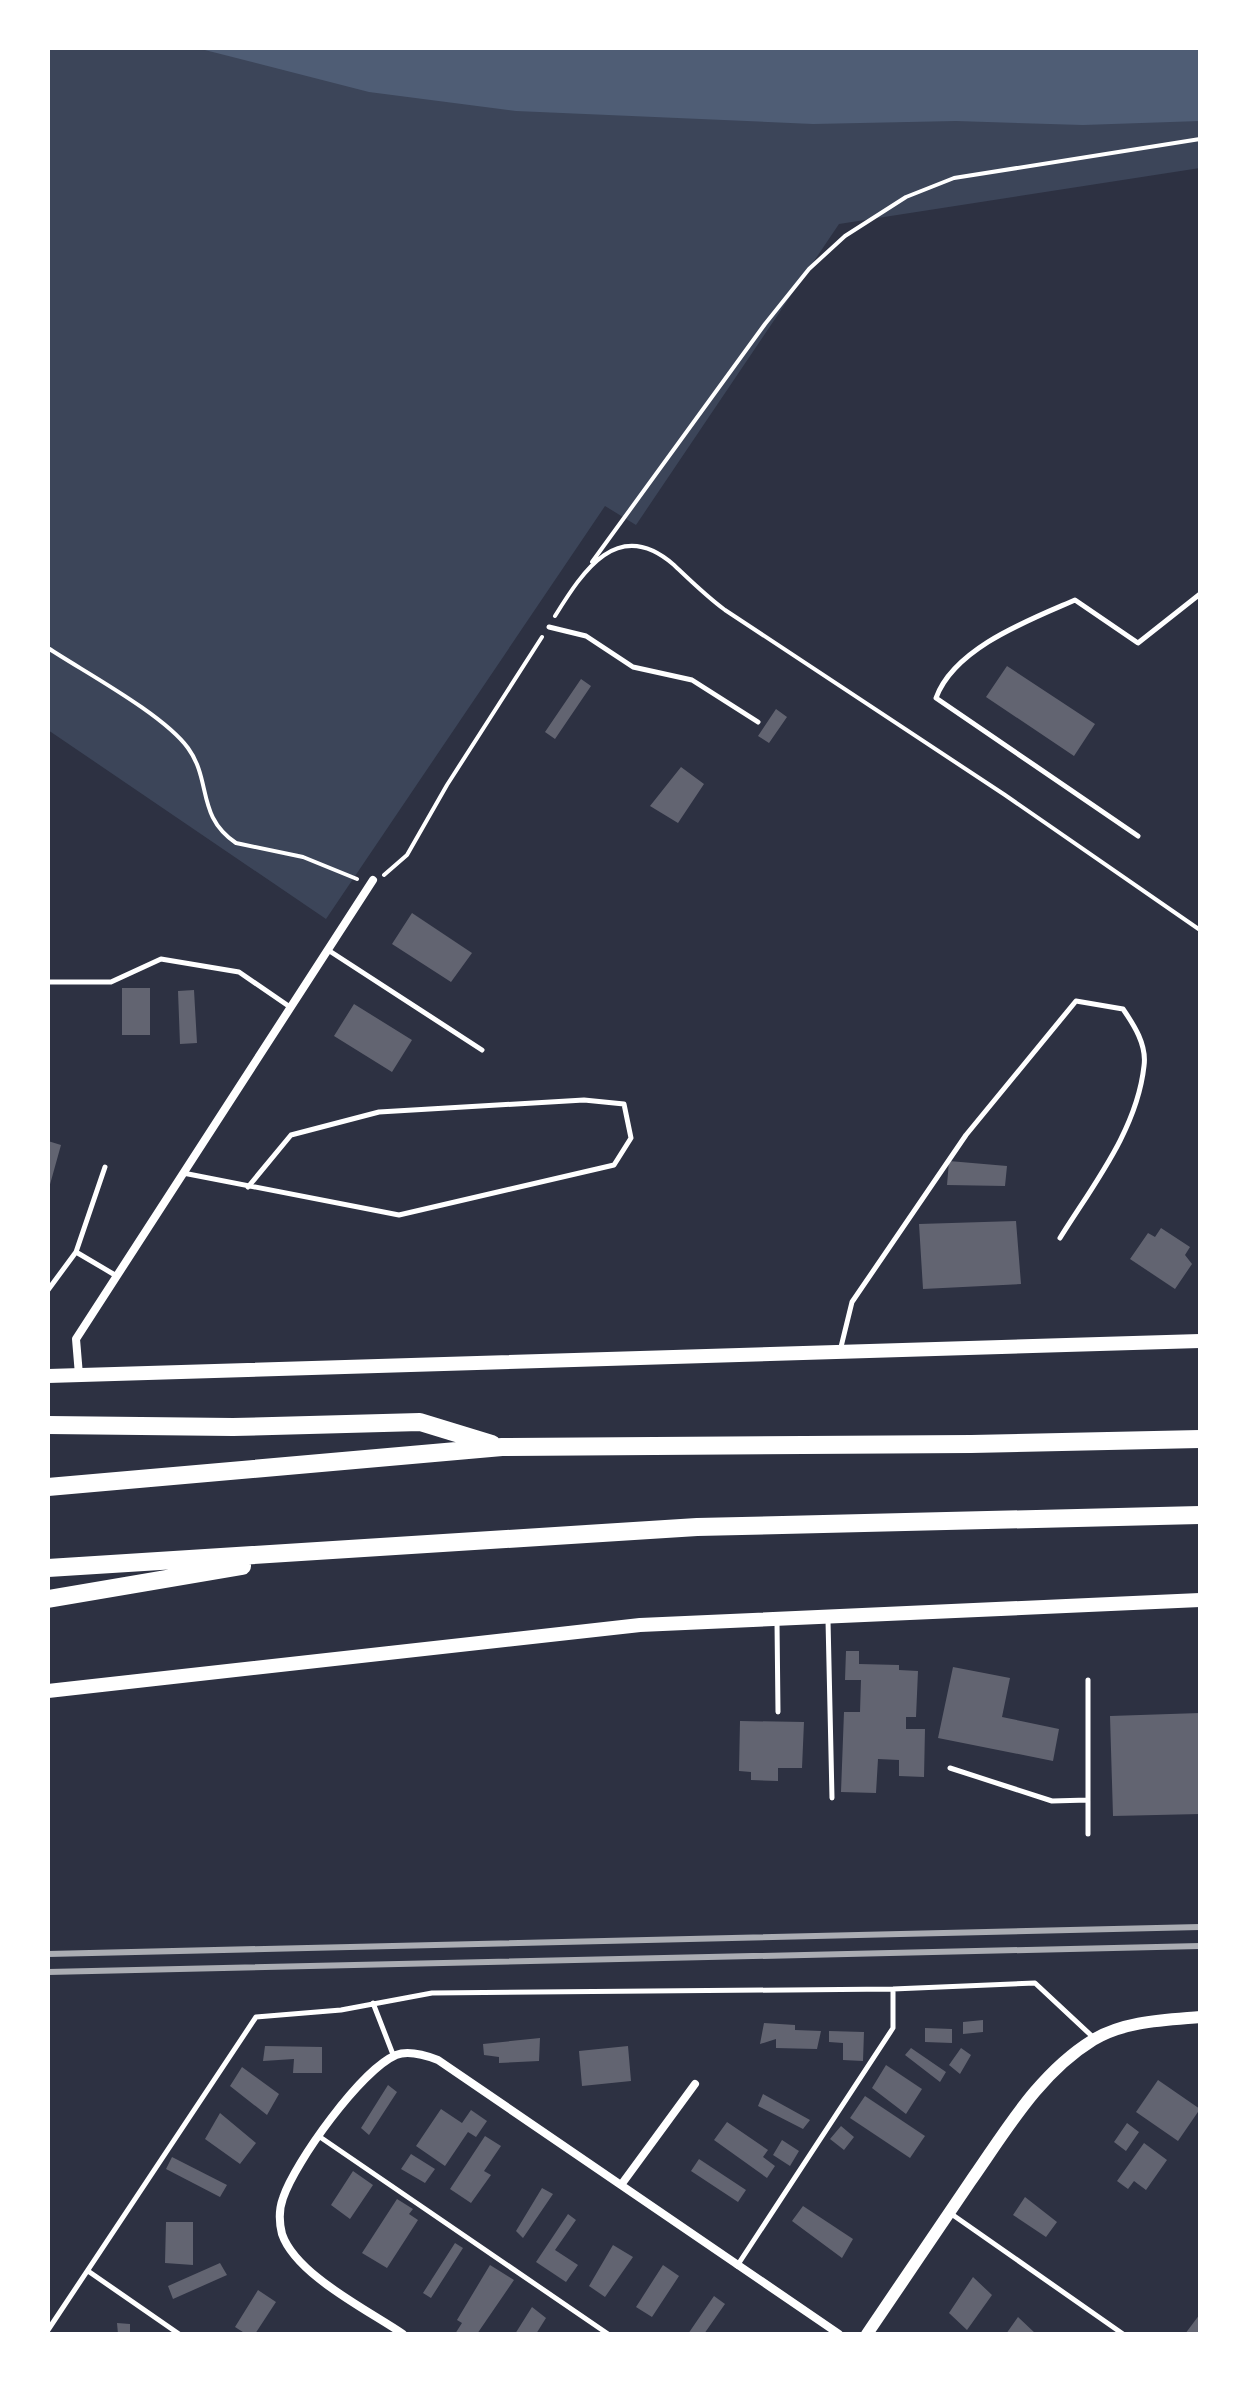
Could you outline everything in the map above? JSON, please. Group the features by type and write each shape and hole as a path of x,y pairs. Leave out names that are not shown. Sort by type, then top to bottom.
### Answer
{"highway":[{"path":"48,1425 233,1427 420,1422 502,1447"},
{"path":"48,1487 502,1447 1200,1439"},
{"path":"48,1568 697,1527 1200,1515"},
{"path":"48,1599 256,1564 287,1553"}],"main road":[{"path":"48,1376 1200,1341"},
{"path":"48,1691 640,1625 1200,1600"}],"street":[{"path":"79,1375 76,1339 373,880"},
{"path":"867,2334 1023,2106 1058,2065 1095,2039 1148,2022 1200,2017"},
{"path":"403,2334 307,2269 291,2252 283,2234 281,2202 287,2187 354,2089 394,2057 407,2053 438,2060 839,2334"},
{"path":"621,2185 695,2084"}],"lane":[{"path":"1138,836 936,698 942,681 986,644 1010,628 1075,600 1138,643 1200,594"},
{"path":"549,627 586,636 633,667 692,680 758,722"},
{"path":"328,950 482,1050"},
{"path":"48,982 111,982 161,959 239,972 291,1007"},
{"path":"839,1351 852,1302 966,1135 1076,1001 1123,1009 1138,1033 1145,1064 1124,1135 1060,1238"},
{"path":"183,1173 248,1187 399,1215 614,1165 631,1138 624,1104 584,1100 379,1112 291,1135 248,1187"},
{"path":"48,1290 76,1252 105,1167"},
{"path":"76,1252 115,1275"},
{"path":"828,1615 832,1798"},
{"path":"777,1617 778,1712"},
{"path":"1088,1680 1088,1834"},
{"path":"950,1768 1052,1801 1088,1800"},
{"path":"48,2330 256,2017 341,2010 432,1993 893,1989 1035,1983 1095,2039"},
{"path":"737,2266 893,2028 893,1989"},
{"path":"373,2003 394,2057"},
{"path":"320,2137 608,2334"},
{"path":"950,2213 1123,2334"},
{"path":"88,2271 179,2334"}],"path":[{"path":"48,648 176,734 197,763 209,812 227,837 236,843 303,857 353,879 373,880 391,872 407,855 454,772 583,573 765,324 809,269 845,236 906,197 954,178 1200,139"},
{"path":"583,573 609,551 625,545 646,548 672,564 699,592 725,610 1005,795 1200,930"}],"shaded area":[{"path":"48,48 1200,48 1200,168 839,224 636,525 605,506 326,919 48,730"},
{"path":"197,48 1200,48 1200,121 1083,125 956,121 813,124 516,111 369,92"}],"building":[{"path":"1007,666 1095,724 1074,756 986,697"},
{"path":"581,679 591,686 555,739 545,732"},
{"path":"776,709 787,717 769,743 758,736"},
{"path":"681,767 704,784 678,823 650,806"},
{"path":"412,913 472,953 451,982 392,944"},
{"path":"122,988 150,988 150,1035 122,1035"},
{"path":"194,990 197,1043 180,1044 178,991"},
{"path":"354,1004 412,1040 392,1072 334,1036"},
{"path":"48,1141 61,1145 49,1188 48,1188"},
{"path":"949,1161 1007,1166 1005,1186 947,1185"},
{"path":"1016,1221 1021,1284 923,1289 919,1224"},
{"path":"1161,1228 1190,1247 1185,1255 1192,1264 1175,1289 1130,1259 1148,1233 1155,1237"},
{"path":"846,1651 859,1651 859,1664 899,1665 899,1670 918,1671 916,1717 906,1717 906,1729 925,1729 924,1777 899,1776 899,1760 878,1759 876,1793 841,1792 844,1712 860,1712 861,1680 845,1680"},
{"path":"953,1667 1010,1678 1002,1717 1059,1729 1053,1761 938,1738"},
{"path":"1200,1713 1200,1814 1113,1816 1110,1716"},
{"path":"740,1721 804,1722 802,1768 778,1768 778,1781 751,1780 751,1772 739,1771"},
{"path":"983,2020 983,2032 963,2034 963,2022"},
{"path":"764,2023 795,2025 795,2030 821,2031 817,2049 776,2048 776,2039 760,2044"},
{"path":"925,2028 952,2029 952,2043 925,2042"},
{"path":"829,2031 864,2032 863,2061 843,2060 843,2043 829,2042"},
{"path":"540,2038 539,2061 499,2063 499,2057 484,2055 483,2044"},
{"path":"265,2046 322,2047 322,2073 293,2073 294,2059 263,2061"},
{"path":"628,2046 631,2081 582,2086 579,2051"},
{"path":"911,2048 946,2072 940,2082 905,2055"},
{"path":"961,2048 971,2055 960,2074 949,2065"},
{"path":"886,2065 922,2089 906,2114 872,2088"},
{"path":"242,2067 279,2094 267,2115 230,2086"},
{"path":"1158,2080 1200,2109 1178,2141 1136,2112"},
{"path":"388,2085 397,2092 369,2135 361,2128"},
{"path":"763,2094 810,2120 803,2129 758,2106"},
{"path":"865,2096 925,2136 910,2158 850,2118"},
{"path":"441,2109 462,2123 471,2110 487,2121 476,2137 468,2132 445,2166 416,2146"},
{"path":"220,2113 256,2143 240,2164 205,2139"},
{"path":"727,2122 768,2150 763,2157 775,2166 767,2178 714,2140"},
{"path":"1127,2123 1139,2132 1126,2151 1114,2142"},
{"path":"841,2126 854,2137 844,2150 830,2139"},
{"path":"485,2136 501,2146 484,2171 491,2175 471,2203 450,2189"},
{"path":"782,2140 799,2151 790,2166 773,2155"},
{"path":"1144,2143 1167,2160 1146,2190 1134,2181 1128,2189 1117,2181"},
{"path":"411,2154 435,2169 425,2183 401,2169"},
{"path":"172,2157 227,2185 220,2197 166,2169"},
{"path":"699,2159 746,2190 738,2202 691,2171"},
{"path":"353,2171 373,2185 350,2219 331,2205"},
{"path":"542,2188 553,2194 523,2238 516,2231"},
{"path":"1025,2197 1057,2222 1046,2237 1013,2215"},
{"path":"397,2199 413,2209 409,2214 418,2220 387,2268 362,2253"},
{"path":"803,2206 853,2239 842,2258 792,2221"},
{"path":"568,2214 576,2220 555,2250 578,2265 566,2282 536,2262"},
{"path":"166,2222 193,2222 193,2265 165,2263"},
{"path":"455,2243 463,2248 431,2298 423,2293"},
{"path":"613,2245 633,2257 605,2297 589,2286"},
{"path":"220,2263 227,2275 173,2299 168,2286"},
{"path":"490,2265 514,2280 477,2334 455,2334 462,2323 457,2320"},
{"path":"663,2265 679,2276 652,2317 636,2307"},
{"path":"973,2277 992,2295 967,2330 949,2313"},
{"path":"258,2290 276,2302 255,2334 246,2334 235,2327"},
{"path":"714,2296 725,2304 704,2334 688,2334"},
{"path":"532,2307 546,2318 536,2334 515,2334"},
{"path":"1200,2314 1198,2334 1185,2334"},
{"path":"1018,2317 1036,2334 1006,2334"},
{"path":"117,2323 130,2324 130,2334 118,2334"}],"railway":[{"path":"48,1954 1200,1927"},
{"path":"48,1972 1200,1946"}]}
